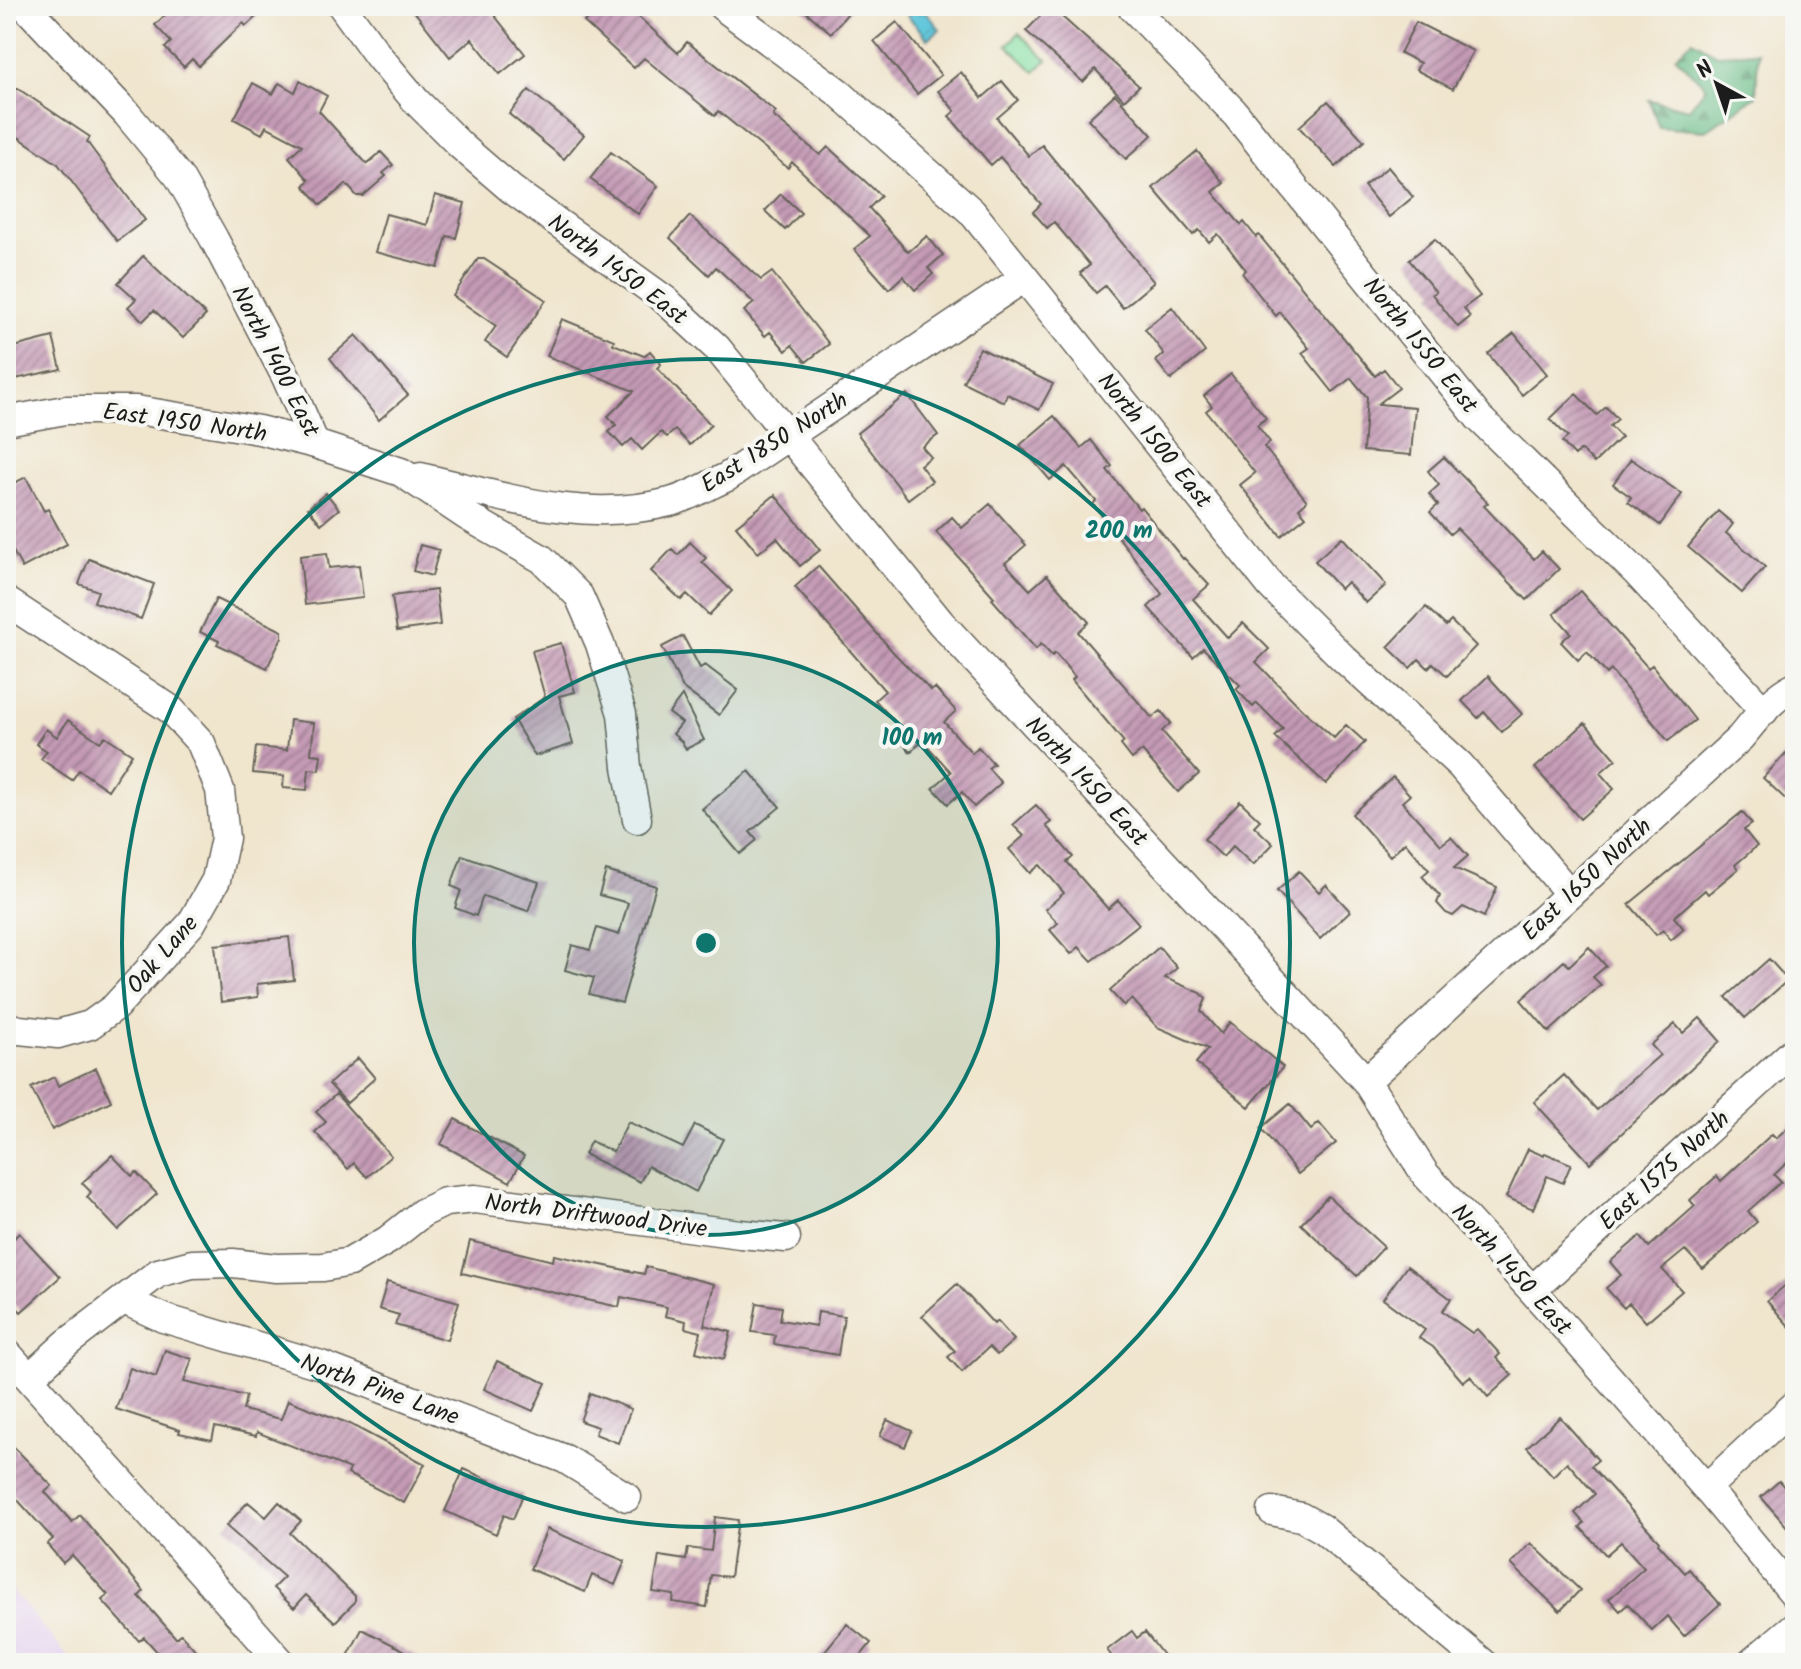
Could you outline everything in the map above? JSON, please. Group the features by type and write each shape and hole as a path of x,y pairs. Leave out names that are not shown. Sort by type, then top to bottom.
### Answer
{"street":[{"name":"North 1400 East","path":"25,6 127,114 179,177 286,377 315,444 401,472 467,516 542,559 579,596 600,644 622,714 627,767 637,819"},
{"name":"North 1450 East","path":"342,6 416,101 461,146 511,189 664,299 717,348 941,623 1366,1081 1425,1174 1532,1290 1706,1488 1795,1595"},
{"name":"North 1500 East","path":"722,6 839,93 972,212 1271,586 1343,658 1460,765 1570,894"},
{"name":"North 1550 East","path":"1131,6 1233,111 1479,418 1637,573 1764,711"},
{"name":"East 1850 North","path":"401,472 551,507 608,512 673,502 727,477 1024,278"},
{"name":"East 1950 North","path":"6,421 65,410 136,410 259,430 315,444"},
{"name":"Oak Lane","path":"6,601 170,709 201,743 220,790 225,838 216,880 191,924 115,1007 90,1025 58,1034 6,1026"},
{"name":"East 1650 North","path":"1366,1081 1740,738 1785,691 1795,686"},
{"name":"East 1575 North","path":"1532,1290 1795,1050"},
{"name":"North Driftwood Drive","path":"30,1377 67,1343 158,1273 192,1264 233,1263 276,1268 323,1267 350,1262 388,1240 422,1213 445,1202 475,1199 786,1238"},
{"name":"North Pine Lane","path":"124,1300 163,1318 321,1365 565,1459 627,1497"},
{"path":"6,1352 282,1663"},
{"path":"1706,1488 1795,1405"},
{"path":"1272,1511 1301,1517 1321,1528 1483,1663"},
{"path":"1751,1663 1795,1626"}],"shaded area":[{"path":"6,1583 73,1663 6,1663"}],"green space":[{"path":"1019,33 1047,60 1035,72 1007,45"},
{"path":"1693,40 1716,54 1758,52 1756,96 1705,131 1659,127 1649,100 1689,109 1706,87 1675,56"}],"water":[{"path":"918,6 940,29 928,39 907,15"}],"building":[{"path":"174,6 268,6 246,26 243,23 199,66 192,59 184,67 165,48 171,42 155,25"},
{"path":"410,6 487,6 525,54 500,74 472,39 450,57"},
{"path":"598,6 627,6 678,53 687,42 776,112 773,116 820,155 828,147 881,196 869,208 908,252 927,236 943,255 928,268 933,274 915,290 903,276 889,289 854,249 870,236 792,162 788,168 718,111 715,116 644,58 634,68 584,22"},
{"path":"799,6 854,6 831,33"},
{"path":"1050,6 1139,86 1124,100 1095,69 1083,82 1026,31"},
{"path":"897,22 941,75 917,94 874,41"},
{"path":"1416,22 1473,51 1453,89 1416,70 1420,63 1400,53"},
{"path":"961,72 982,98 1002,81 1018,100 997,118 1029,156 1042,145 1154,282 1123,308 1105,286 1096,293 1080,273 1090,265 1054,222 1047,228 1033,212 1041,204 1000,157 991,165 949,116 955,111 938,91"},
{"path":"300,81 327,96 319,111 367,164 381,152 393,165 383,173 386,176 363,196 357,196 346,184 321,205 304,186 309,180 289,157 302,145 266,126 262,134 234,119 253,83 273,94 279,83 295,92"},
{"path":"17,88 90,137 87,142 145,220 117,241 58,164 18,137 6,154 6,104"},
{"path":"529,90 584,135 564,159 509,114"},
{"path":"1115,94 1152,135 1126,159 1088,119"},
{"path":"1328,101 1364,141 1336,167 1299,127"},
{"path":"1197,151 1224,183 1213,192 1241,225 1244,222 1256,237 1259,235 1375,376 1384,369 1399,388 1378,404 1415,407 1411,455 1363,451 1367,397 1351,378 1333,392 1302,353 1309,348 1280,312 1276,316 1242,273 1246,270 1218,234 1209,242 1199,230 1193,235 1153,188"},
{"path":"611,152 658,186 638,214 590,179"},
{"path":"1388,167 1413,197 1389,217 1364,186"},
{"path":"781,194 801,213 785,230 765,211"},
{"path":"435,195 465,203 456,238 447,236 438,268 375,252 386,214 427,225"},
{"path":"690,216 761,280 772,272 829,344 806,362 792,345 786,351 770,332 765,336 744,311 754,303 716,267 709,275 670,238"},
{"path":"1435,239 1480,296 1464,308 1470,317 1458,327 1432,294 1436,292 1409,260"},
{"path":"143,256 206,315 183,338 154,310 143,321 128,307 136,299 118,283"},
{"path":"478,259 484,259 546,300 507,357 485,342 496,326 453,296"},
{"path":"1172,307 1205,352 1171,380 1156,361 1164,354 1145,329"},
{"path":"562,319 644,356 650,351 661,364 657,368 711,425 690,445 675,430 667,437 661,432 642,450 632,439 623,447 609,432 616,425 608,416 634,391 547,356"},
{"path":"1514,333 1547,374 1522,395 1488,354"},
{"path":"356,335 408,395 379,420 330,358"},
{"path":"53,337 61,369 6,381 6,349"},
{"path":"980,348 1053,384 1039,410 1007,394 1004,402 963,382"},
{"path":"1231,374 1266,418 1257,425 1270,442 1264,447 1307,501 1299,508 1306,516 1281,536 1240,485 1255,473 1206,411 1212,406 1204,396"},
{"path":"907,394 938,435 922,447 931,457 920,465 932,481 908,499 857,433"},
{"path":"1576,394 1597,415 1606,407 1618,419 1610,426 1621,437 1594,463 1581,450 1575,456 1562,442 1568,437 1550,419"},
{"path":"1054,416 1081,448 1091,440 1112,466 1107,470 1209,585 1193,599 1228,638 1243,623 1269,649 1256,662 1302,709 1334,738 1346,725 1365,742 1326,784 1275,737 1283,729 1257,703 1253,707 1236,689 1240,685 1203,648 1193,657 1148,607 1162,594 1093,504 1096,501 1066,466 1050,480 1020,445"},
{"path":"1444,457 1488,503 1484,506 1534,559 1542,551 1559,569 1527,600 1457,528 1450,534 1430,512 1438,505 1429,494 1439,485 1428,471"},
{"path":"1631,459 1682,494 1660,525 1628,502 1631,497 1613,484"},
{"path":"26,477 67,544 22,568 6,538 6,487"},
{"path":"326,493 339,509 321,524 308,508"},
{"path":"775,495 820,550 800,566 777,538 758,553 736,526"},
{"path":"990,504 1026,545 1005,563 1030,590 1047,575 1089,622 1078,632 1152,718 1161,711 1171,723 1162,731 1199,774 1178,792 1142,751 1132,759 1121,745 1124,742 1072,680 1075,677 1055,653 1052,656 1041,644 1036,649 936,532 952,517 962,528"},
{"path":"1718,511 1733,524 1726,533 1765,567 1742,593 1688,547"},
{"path":"1342,537 1386,585 1366,603 1347,582 1340,589 1315,561"},
{"path":"690,542 706,558 702,562 732,591 709,615 687,594 681,600 651,571 672,549 678,555"},
{"path":"420,545 439,550 432,576 413,571"},
{"path":"327,553 329,568 359,565 363,598 305,605 300,556"},
{"path":"89,559 154,584 141,619 94,602 98,591 79,584"},
{"path":"818,566 894,653 931,691 935,688 956,711 944,722 972,753 978,747 994,764 988,768 1001,783 974,807 962,792 948,804 933,788 951,772 923,741 910,752 890,729 896,723 875,700 885,691 795,587"},
{"path":"436,590 440,625 397,631 392,596"},
{"path":"1580,591 1648,668 1652,665 1695,720 1668,741 1611,670 1607,674 1587,652 1578,660 1561,642 1571,633 1554,614"},
{"path":"216,599 282,631 267,668 217,644 219,641 200,632"},
{"path":"1426,607 1446,626 1451,621 1476,646 1447,676 1433,663 1428,668 1419,659 1410,668 1388,647"},
{"path":"683,636 700,668 705,665 738,690 719,715 683,688 662,647"},
{"path":"561,643 575,692 559,696 573,744 535,756 513,719 545,697 532,651"},
{"path":"1488,676 1522,714 1502,732 1484,712 1478,718 1462,701"},
{"path":"682,696 704,740 686,749 673,734 682,723 669,713"},
{"path":"68,720 100,742 105,736 132,754 108,790 79,770 72,780 41,759 47,751 36,744 46,729 57,737"},
{"path":"290,720 314,723 311,754 321,755 319,770 309,769 307,790 283,788 284,776 253,773 256,747 287,750"},
{"path":"1585,723 1616,759 1600,773 1614,789 1580,819 1535,768"},
{"path":"1786,753 1795,761 1795,808 1763,778"},
{"path":"749,771 780,807 750,832 757,840 740,854 702,809"},
{"path":"1393,777 1410,795 1402,802 1441,845 1451,837 1468,856 1454,868 1497,887 1484,917 1463,907 1453,916 1446,913 1437,903 1440,896 1422,876 1429,870 1405,842 1390,856 1352,814"},
{"path":"1240,801 1260,820 1254,826 1273,844 1253,865 1233,846 1223,857 1204,839"},
{"path":"1036,805 1051,822 1046,826 1073,857 1067,862 1108,909 1118,900 1139,924 1092,961 1079,947 1071,954 1050,930 1058,923 1045,909 1064,893 1040,865 1030,873 1009,849 1024,836 1013,825"},
{"path":"1742,812 1752,824 1744,830 1757,846 1735,865 1738,869 1708,894 1705,890 1674,917 1684,929 1671,940 1663,930 1656,935 1629,904"},
{"path":"462,855 539,882 528,911 483,896 476,916 455,908 461,890 451,886"},
{"path":"606,871 656,886 622,1003 589,994 594,978 565,970 572,945 590,950 597,928 619,935 628,903 599,895"},
{"path":"1299,871 1319,892 1326,885 1350,911 1320,939 1277,891"},
{"path":"289,937 294,980 257,984 258,997 221,1002 215,945"},
{"path":"1159,947 1177,968 1165,978 1201,993 1206,999 1201,1011 1221,1034 1230,1022 1283,1067 1249,1107 1196,1063 1208,1049 1157,1027 1132,999 1124,1006 1110,991"},
{"path":"1589,947 1606,966 1593,977 1601,985 1549,1032 1521,1000 1564,961 1569,966"},
{"path":"1769,959 1788,980 1745,1018 1726,997"},
{"path":"1700,1018 1720,1041 1590,1163 1534,1102 1564,1075 1597,1110 1660,1055 1651,1045 1675,1024 1683,1033"},
{"path":"358,1058 375,1078 347,1103 329,1084"},
{"path":"96,1068 111,1101 52,1130 31,1088 54,1077 58,1086"},
{"path":"336,1094 391,1156 367,1177 354,1163 348,1169 315,1132 326,1122 316,1112"},
{"path":"1290,1104 1311,1130 1319,1123 1336,1143 1298,1174 1261,1128"},
{"path":"455,1119 524,1156 510,1182 441,1144"},
{"path":"1795,1121 1795,1155 1774,1175 1781,1182 1748,1211 1757,1222 1703,1269 1685,1250 1662,1269 1682,1291 1646,1322 1629,1303 1624,1308 1606,1288 1621,1275 1610,1262 1640,1236 1649,1247 1695,1206 1690,1200 1717,1176 1721,1181 1772,1134 1776,1138"},
{"path":"628,1122 683,1148 695,1125 723,1139 696,1192 648,1166 640,1182 584,1154 591,1141 613,1152"},
{"path":"1528,1149 1571,1164 1563,1183 1547,1176 1533,1209 1506,1197"},
{"path":"112,1155 132,1176 136,1172 157,1194 118,1230 87,1197 91,1192 82,1183"},
{"path":"1328,1196 1384,1247 1357,1276 1301,1224"},
{"path":"19,1233 60,1277 21,1312 6,1296 6,1246"},
{"path":"470,1241 553,1261 554,1255 644,1274 646,1267 714,1284 704,1325 731,1332 724,1359 696,1352 701,1332 685,1328 686,1321 665,1316 667,1307 621,1297 619,1307 462,1273"},
{"path":"1407,1266 1451,1299 1442,1311 1472,1333 1477,1329 1500,1354 1496,1358 1512,1375 1488,1397 1470,1376 1463,1382 1433,1347 1419,1338 1425,1330 1383,1299"},
{"path":"1795,1277 1795,1333 1767,1301"},
{"path":"387,1282 459,1302 447,1340 395,1325 399,1315 379,1309"},
{"path":"957,1284 994,1324 997,1321 1014,1340 997,1355 989,1347 962,1372 948,1357 955,1351 922,1316"},
{"path":"757,1303 782,1307 780,1320 816,1326 818,1312 844,1316 838,1355 774,1344 775,1335 752,1332"},
{"path":"165,1350 192,1359 184,1382 246,1396 243,1410 281,1419 288,1400 350,1424 425,1464 404,1503 348,1474 350,1469 257,1432 256,1436 215,1427 212,1440 179,1433 180,1430 116,1409 130,1368 156,1377"},
{"path":"497,1361 546,1383 533,1411 484,1389"},
{"path":"590,1393 631,1409 618,1443 595,1434 598,1427 580,1421"},
{"path":"1560,1417 1598,1460 1591,1466 1685,1573 1689,1569 1720,1604 1684,1636 1667,1616 1652,1630 1628,1604 1620,1611 1609,1599 1644,1568 1621,1542 1606,1555 1580,1527 1584,1523 1575,1513 1595,1494 1567,1462 1553,1476 1527,1447"},
{"path":"887,1420 912,1431 905,1447 880,1436"},
{"path":"6,1439 52,1486 45,1492 72,1522 80,1515 144,1591 139,1596 176,1638 181,1634 207,1663 167,1663 144,1637 139,1641 102,1600 108,1595 72,1555 63,1563 47,1544 53,1539 6,1487"},
{"path":"464,1469 523,1495 513,1519 504,1515 496,1534 445,1511"},
{"path":"1779,1481 1786,1489 1795,1481 1795,1536 1761,1497"},
{"path":"248,1502 266,1517 279,1502 301,1521 290,1533 355,1596 355,1602 335,1622 306,1595 294,1608 273,1588 284,1577 226,1526"},
{"path":"715,1517 738,1520 730,1577 711,1575 707,1607 673,1602 674,1595 653,1592 659,1556 686,1560 688,1548 711,1551"},
{"path":"547,1529 625,1561 615,1585 592,1575 585,1592 530,1569"},
{"path":"1531,1543 1580,1590 1560,1611 1511,1564"},
{"path":"847,1624 871,1643 855,1663 815,1663"},
{"path":"362,1629 429,1663 362,1663 348,1656"},
{"path":"1132,1631 1137,1638 1145,1632 1169,1663 1117,1663 1107,1650"}]}
